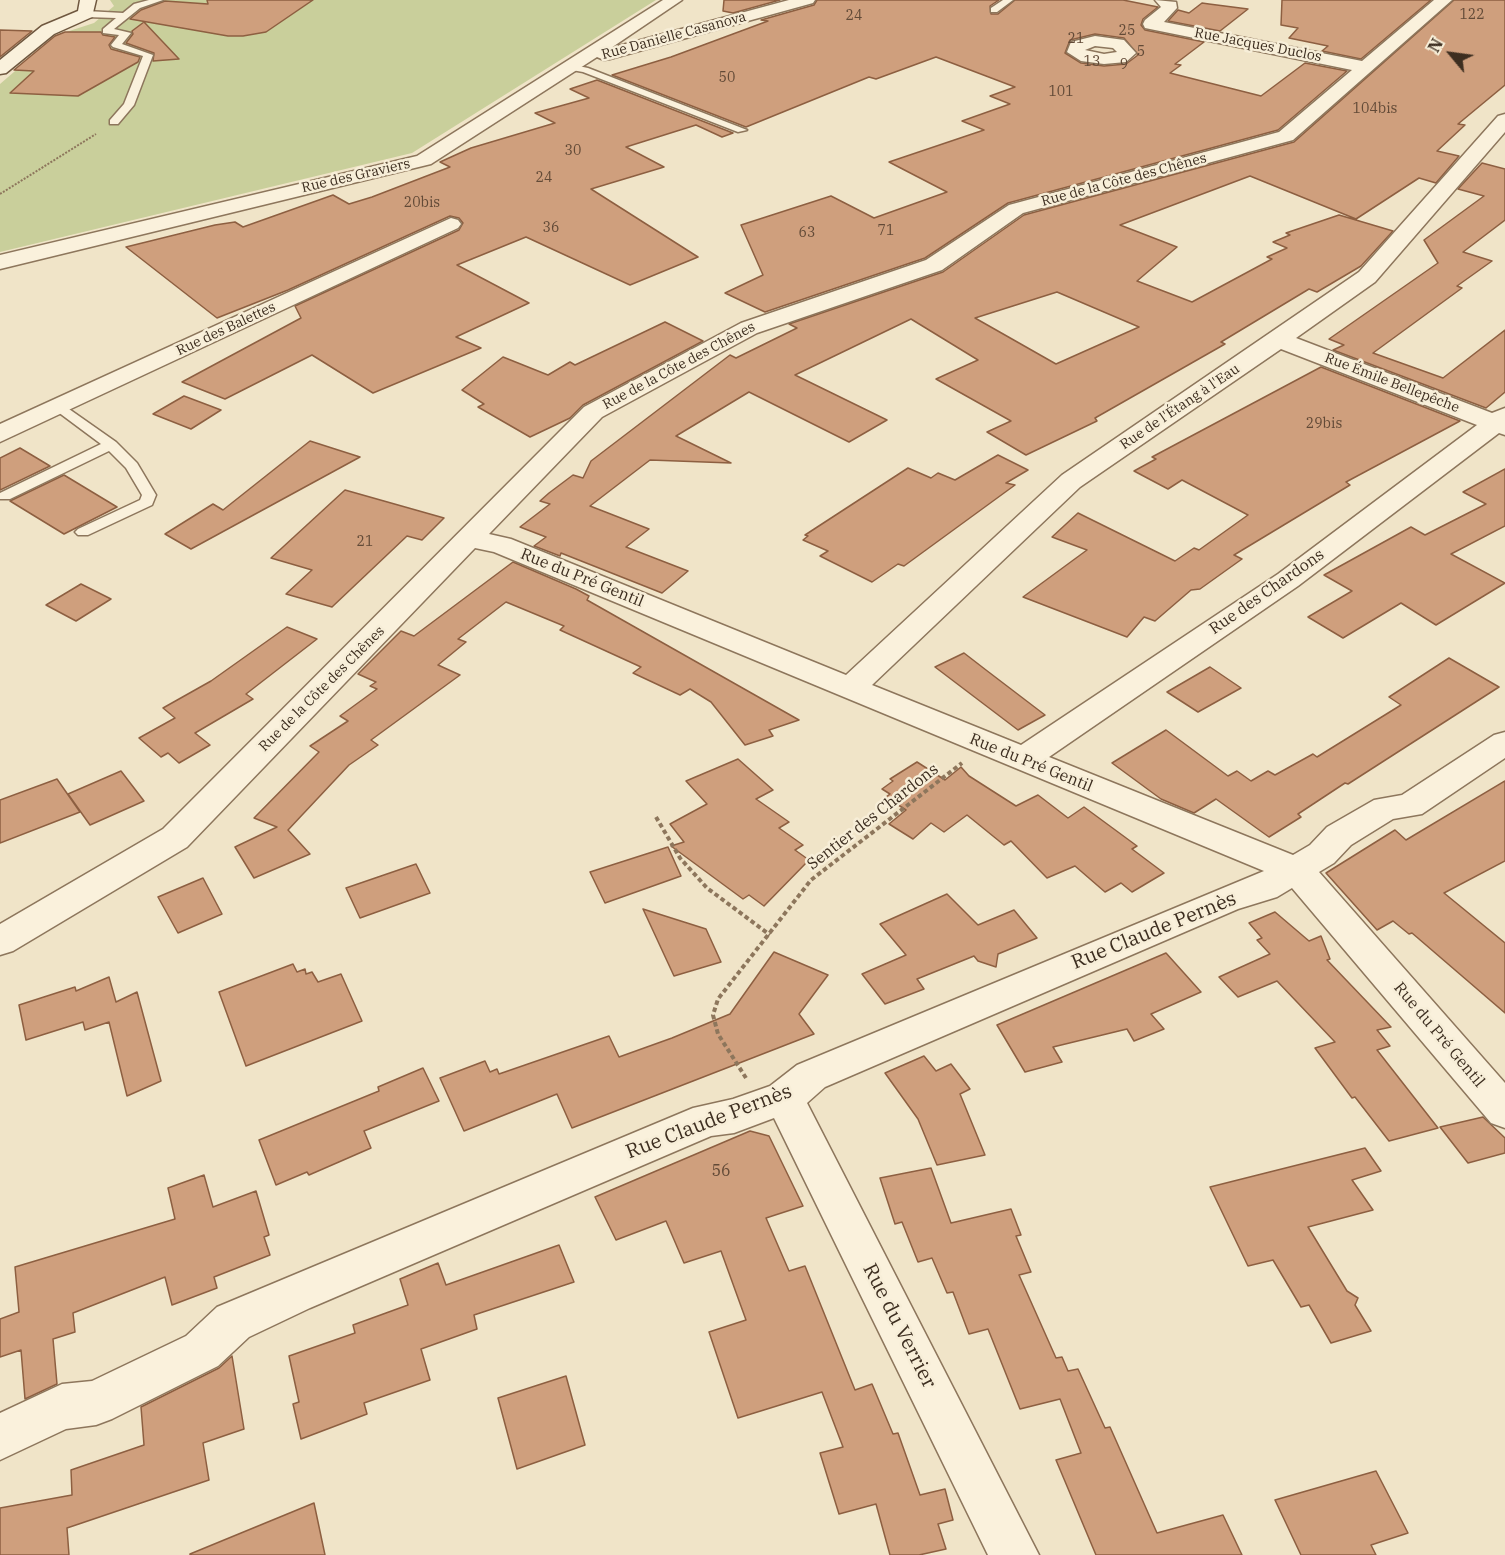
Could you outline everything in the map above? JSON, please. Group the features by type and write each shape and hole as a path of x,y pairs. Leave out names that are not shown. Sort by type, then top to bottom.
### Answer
{"street":[{"name":"Rue des Graviers","path":"0,262 424,160 674,0"},
{"name":"Rue Danielle Casanova","path":"573,65 807,0"},
{"path":"1124,47 1169,8 1168,2 1163,0"},
{"name":"Rue de la Côte des Chênes","path":"0,941 175,838 593,412 749,328 934,265 1016,209 1286,136 1444,0"},
{"path":"0,69 48,30 69,24 87,7"},
{"name":"Rue Jacques Duclos","path":"1151,24 1364,67"},
{"name":"Rue de l'Étang à l'Eau","path":"849,689 1071,481 1279,340 1366,277 1505,120"},
{"name":"Rue des Balettes","path":"0,434 451,224"},
{"name":"Rue Émile Bellepêche","path":"1279,340 1503,422"},
{"name":"Rue des Chardons","path":"1023,759 1288,580 1503,422"},
{"name":"Rue du Pré Gentil","path":"470,539 501,545 1296,870 1505,1112"},
{"name":"Rue Claude Pernès","path":"0,1437 62,1407 96,1403 202,1351 233,1322 294,1294 707,1120 734,1116 768,1092 811,1076 1225,900 1264,888 1322,854 1339,836 1386,808 1410,806 1505,743"},
{"name":"Rue du Verrier","path":"768,1092 1014,1555"}],"lane":[{"path":"114,122 129,105 148,55 116,45 126,33 106,31 137,6 159,0"},
{"path":"994,10 1009,0"},
{"path":"87,7 124,16"},
{"path":"573,65 742,130"},
{"path":"59,406 111,445 132,466 149,495 147,502 84,532"},
{"path":"5,496 111,445"}],"path":[{"path":"0,194 114,122"},
{"name":"Sentier des Chardons","path":"768,1092 718,1034 713,1015 718,999 811,880 967,759"},
{"path":"656,817 680,858 707,888 770,935"}],"green space":[{"path":"110,0 656,0 412,153 0,252 0,84 57,35 94,23 114,6"}],"building":[{"path":"207,0 313,0 266,32 243,36 228,36 130,19 141,10 165,1 208,4"},
{"path":"724,0 780,0 733,13 723,11"},
{"path":"817,0 999,0 990,6 991,14 998,14 1015,0 1123,0 1158,7 1143,19 1141,25 1145,30 1204,42 1175,64 1181,65 1170,73 1261,96 1305,63 1347,71 1278,130 1008,203 925,258 765,312 725,293 763,275 741,225 831,196 874,218 947,192 889,162 984,130 962,121 1010,104 990,96 1015,87 936,57 876,79 869,77 746,127 612,75 671,57 768,21 761,20 814,5","holes":["1095,34 1124,38 1138,55 1126,64 1104,66 1081,63 1065,53 1070,40"]},
{"path":"1282,0 1431,0 1361,59 1322,51 1328,46 1289,38 1298,28 1281,25"},
{"path":"1454,0 1505,0 1505,85 1458,124 1465,125 1437,151 1459,156 1436,183 1419,178 1356,219 1250,176 1120,225 1177,247 1137,281 1192,302 1272,259 1267,257 1287,248 1273,242 1290,235 1286,233 1339,215 1393,231 1361,266 1317,292 1309,289 1221,342 1225,344 1095,418 1097,421 1026,455 987,432 1011,421 936,379 978,360 911,319 795,375 887,420 849,442 749,392 676,436 731,463 650,460 590,506 649,529 626,547 688,571 662,593 561,553 560,556 534,546 546,537 520,527 550,504 540,501 549,493 573,475 583,478 591,461 730,355 736,358 797,328 789,324 943,272 1024,215 1294,142","holes":["1057,292 1139,327 1056,364 975,318"]},
{"path":"1202,3 1248,9 1220,31 1168,21 1178,10 1189,13"},
{"path":"144,22 179,59 153,61 154,53 126,43 133,34 132,31"},
{"path":"0,30 32,31 0,57"},
{"path":"65,32 101,32 103,35 115,37 109,45 111,49 140,57 138,62 78,96 10,93 34,71 14,70 55,36"},
{"path":"597,80 733,133 722,137 696,125 626,147 664,167 591,189 698,257 630,285 526,237 457,265 529,303 456,337 481,348 373,393 312,355 225,399 182,382 301,318 295,306 459,230 463,223 459,218 450,216 288,290 217,318 126,247 215,225 235,222 243,227 333,195 349,204 372,197 450,167 440,162 471,148 555,123 535,113 589,98 570,89"},
{"path":"1482,163 1505,169 1505,220 1463,252 1492,261 1457,286 1462,288 1373,353 1443,378 1505,330 1505,392 1486,408 1333,350 1344,345 1329,339 1438,263 1424,240 1484,196 1458,189"},
{"path":"665,322 703,341 583,405 570,418 530,437 478,407 484,404 462,390 503,357 548,375 570,362 575,365"},
{"path":"1321,367 1460,421 1346,482 1350,485 1234,555 1242,559 1200,589 1191,590 1155,621 1144,617 1127,637 1023,597 1087,550 1052,537 1078,513 1175,561 1194,548 1199,550 1248,515 1182,480 1168,489 1134,471 1156,459 1152,457"},
{"path":"184,396 221,410 191,429 153,414"},
{"path":"310,441 360,457 191,549 165,534 213,504 223,510"},
{"path":"20,448 50,466 0,490 0,458"},
{"path":"998,455 1028,470 1006,483 1015,485 904,566 898,564 872,582 820,556 828,551 803,540 808,536 805,535 908,468 931,478 938,473 955,480"},
{"path":"1505,469 1505,526 1451,554 1505,583 1436,625 1401,603 1343,638 1308,617 1352,591 1324,575 1411,527 1425,535 1486,504 1463,492"},
{"path":"64,475 117,507 64,534 10,501"},
{"path":"345,490 444,518 422,540 407,536 332,607 286,594 312,570 271,558"},
{"path":"513,562 589,596 587,600 799,720 769,730 773,736 745,745 711,702 690,689 680,695 633,673 641,667 560,630 564,626 506,602 458,639 466,642 438,665 460,675 371,740 378,745 349,765 288,830 310,854 254,878 235,847 277,827 254,818 319,752 310,746 348,721 340,716 377,689 370,686 376,682 358,674 401,631 414,636"},
{"path":"81,584 111,599 76,621 46,605"},
{"path":"287,627 317,639 246,694 253,699 195,733 210,745 179,763 168,753 161,757 139,738 175,718 163,708 211,681"},
{"path":"964,653 1045,715 1018,730 935,667"},
{"path":"1449,658 1499,687 1348,784 1345,783 1298,814 1301,817 1269,837 1216,799 1194,813 1161,799 1112,763 1166,730 1228,776 1237,771 1251,781 1268,771 1275,775 1313,754 1317,757 1401,705 1389,697"},
{"path":"1210,667 1241,688 1198,712 1167,692"},
{"path":"738,759 773,790 756,799 789,822 779,828 803,845 795,850 809,860 764,906 749,895 743,899 671,846 684,842 670,824 707,804 686,781"},
{"path":"917,762 945,780 961,767 969,776 1016,806 1038,795 1068,818 1084,807 1137,846 1132,849 1164,873 1132,892 1121,883 1105,892 1075,866 1047,878 1011,841 1004,845 967,815 944,832 931,823 913,839 889,824 906,810 886,797 890,794 882,789 893,781 890,779"},
{"path":"121,771 144,801 90,825 68,794"},
{"path":"57,779 80,812 0,843 0,800"},
{"path":"1505,781 1505,861 1444,893 1505,943 1505,1013 1412,933 1409,934 1393,921 1377,930 1326,873 1395,830 1406,840"},
{"path":"668,847 681,876 605,903 590,872"},
{"path":"416,864 430,893 360,918 346,888"},
{"path":"203,878 222,914 178,933 158,897"},
{"path":"947,894 978,925 1014,910 1037,938 998,954 996,967 978,961 974,956 917,979 924,989 885,1004 862,974 906,955 880,924"},
{"path":"643,909 706,929 721,962 674,976"},
{"path":"1275,912 1309,941 1321,936 1330,959 1327,960 1391,1027 1377,1030 1390,1046 1377,1050 1438,1128 1389,1141 1355,1097 1352,1098 1315,1048 1335,1042 1277,981 1238,997 1219,977 1270,954 1257,940 1262,938 1249,923"},
{"path":"774,952 828,975 799,1014 814,1034 572,1128 557,1094 464,1131 440,1078 485,1061 490,1072 497,1069 499,1074 609,1036 619,1057 672,1038 730,1014"},
{"path":"1166,953 1201,992 1151,1014 1164,1029 1134,1041 1127,1029 1053,1047 1062,1062 1025,1072 997,1025"},
{"path":"293,964 297,972 305,969 306,974 312,972 318,982 341,974 362,1021 246,1066 219,992"},
{"path":"109,977 116,1002 137,992 161,1081 127,1096 109,1022 85,1030 83,1022 26,1040 19,1005 75,987 76,991"},
{"path":"924,1056 936,1071 951,1064 970,1089 960,1094 985,1155 937,1165 918,1119 885,1073"},
{"path":"423,1068 439,1101 364,1131 371,1148 309,1175 307,1172 276,1185 259,1140 379,1091 378,1087"},
{"path":"1483,1117 1505,1138 1505,1153 1468,1163 1440,1127"},
{"path":"750,1131 769,1136 803,1206 766,1218 789,1271 805,1266 855,1390 872,1384 893,1434 898,1433 920,1495 945,1489 953,1520 938,1524 946,1549 919,1555 890,1555 876,1504 839,1514 820,1453 843,1447 822,1392 738,1418 709,1332 746,1320 721,1251 684,1263 666,1221 616,1240 595,1197"},
{"path":"1365,1148 1381,1171 1352,1180 1373,1210 1308,1227 1347,1291 1358,1298 1355,1305 1371,1331 1331,1343 1309,1305 1301,1307 1273,1260 1248,1266 1210,1187"},
{"path":"931,1168 951,1223 1011,1209 1021,1235 1016,1236 1031,1272 1019,1275 1056,1358 1062,1357 1068,1371 1078,1369 1105,1428 1110,1427 1157,1533 1223,1515 1242,1555 1096,1555 1056,1460 1081,1453 1060,1399 1020,1409 988,1329 969,1334 953,1292 947,1293 932,1258 918,1262 902,1222 895,1224 880,1178"},
{"path":"204,1175 213,1207 256,1191 269,1235 264,1237 270,1255 214,1277 217,1288 172,1305 165,1277 73,1313 75,1332 53,1339 57,1384 25,1399 21,1350 0,1357 0,1319 19,1312 15,1267 175,1219 168,1188"},
{"path":"559,1245 574,1282 474,1315 477,1329 421,1349 430,1380 364,1403 367,1414 301,1439 293,1404 299,1402 289,1356 355,1333 353,1325 408,1305 400,1279 438,1263 446,1285"},
{"path":"232,1356 244,1429 203,1443 209,1480 67,1528 69,1555 0,1555 0,1508 72,1495 71,1470 144,1445 141,1407 219,1368"},
{"path":"566,1376 585,1445 517,1469 498,1398"},
{"path":"1376,1471 1408,1533 1371,1545 1376,1555 1301,1555 1275,1500"},
{"path":"314,1503 325,1555 190,1555 190,1554"}]}
